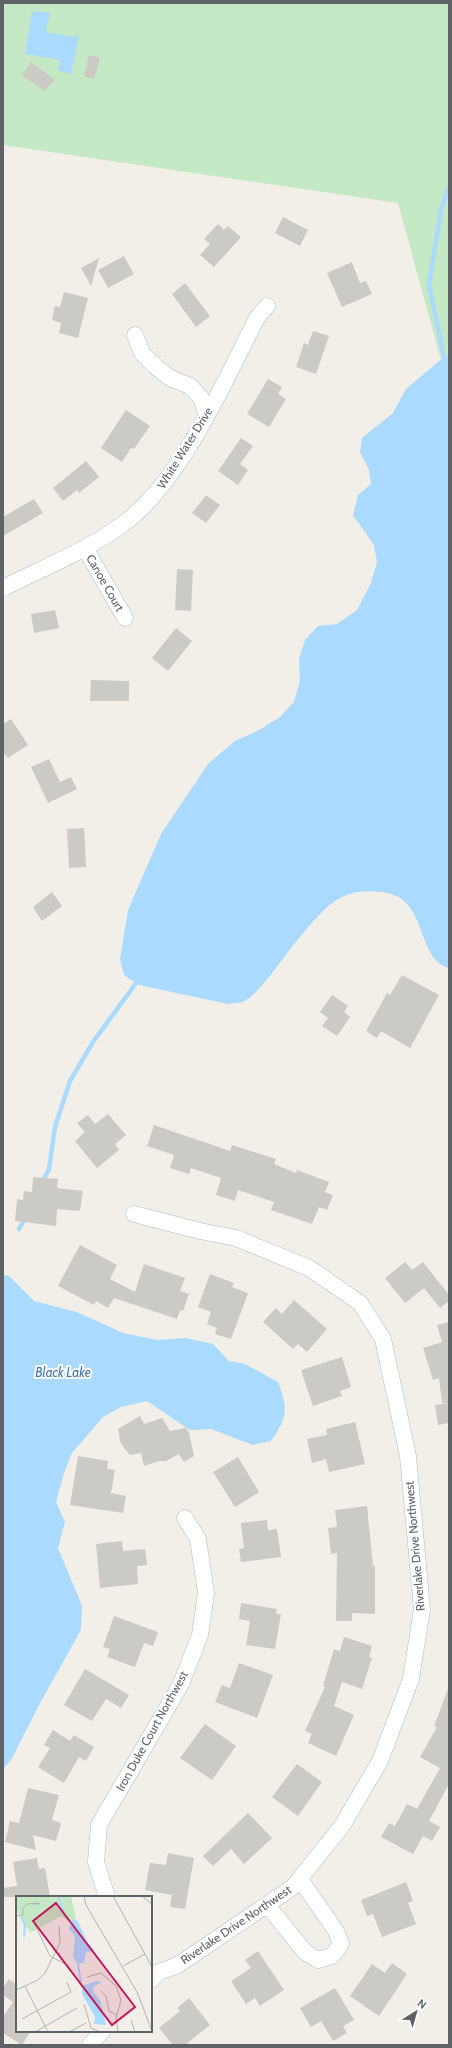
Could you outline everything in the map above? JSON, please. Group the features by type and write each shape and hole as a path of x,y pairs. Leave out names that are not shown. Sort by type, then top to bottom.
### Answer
{"street":[{"name":"White Water Drive","path":"3,588 85,548 123,524 144,506 164,485 207,415 257,318 266,306"},
{"path":"135,335 142,353 170,378 190,386 201,398 207,415"},
{"name":"Canoe Court","path":"85,548 125,618"},
{"name":"Riverlake Drive Northwest","path":"134,1214 200,1231 236,1238 310,1268 360,1303 383,1339 408,1456 422,1609 411,1679 380,1761 342,1826 292,1888 178,1965 154,1971"},
{"name":"Iron Duke Court Northwest","path":"107,1896 96,1862 99,1825 181,1684 200,1635 206,1592 198,1539 185,1518"},
{"path":"267,1905 305,1952 318,1960 332,1956 341,1944 336,1931 300,1879"},
{"path":"90,2045 101,2032"}],"green space":[{"path":"3,3 449,3 449,356 441,360 398,203 3,145"}],"water":[{"path":"34,11 50,13 46,31 49,33 74,37 75,35 79,36 71,74 58,70 60,60 25,54 32,13"},
{"path":"449,356 449,968 438,962 430,952 414,914 406,903 395,895 378,892 364,892 342,897 333,902 324,910 303,933 269,977 251,997 243,1002 228,1004 139,985 124,975 120,959 128,910 161,834 208,764 235,741 259,730 280,717 294,702 300,681 299,659 305,640 318,626 337,624 357,610 371,583 377,562 374,545 353,515 358,495 371,484 369,470 360,452 362,438 393,413 406,389 444,357"},
{"name":"Black Lake","path":"3,1275 9,1276 34,1301 77,1312 123,1333 157,1340 185,1338 213,1344 229,1361 245,1364 278,1382 284,1399 285,1412 281,1425 271,1441 253,1445 211,1429 190,1430 147,1401 121,1407 103,1417 72,1453 64,1473 56,1502 65,1522 58,1548 82,1606 81,1630 39,1705 11,1760 3,1769"}],"building":[{"path":"89,55 100,58 94,79 84,76"},
{"path":"31,62 55,80 44,91 22,75"},
{"path":"283,217 308,230 300,246 275,233"},
{"path":"218,224 224,230 228,226 241,237 214,267 200,255 210,244 204,239"},
{"path":"124,256 134,274 108,288 98,270"},
{"path":"99,258 91,286 81,268"},
{"path":"352,262 360,283 366,281 372,294 342,307 327,273"},
{"path":"185,283 210,316 196,327 172,294"},
{"path":"64,292 88,298 78,338 59,333 61,323 52,320 55,306 60,307"},
{"path":"313,331 329,336 316,374 296,367 304,343 308,345"},
{"path":"268,379 282,387 278,394 286,399 269,427 247,414"},
{"path":"126,410 150,426 134,449 131,448 122,462 101,448"},
{"path":"241,438 253,446 240,464 248,470 238,485 218,471"},
{"path":"86,461 99,477 79,493 77,490 63,501 53,488"},
{"path":"206,495 220,505 206,523 192,513"},
{"path":"34,499 43,513 3,536 3,517"},
{"path":"177,569 193,570 191,611 175,610"},
{"path":"55,610 59,628 34,633 31,614"},
{"path":"176,628 192,641 168,671 152,658"},
{"path":"91,680 129,681 129,701 90,701"},
{"path":"11,719 28,745 8,758 3,752 3,724"},
{"path":"49,759 60,782 71,777 77,789 48,803 31,767"},
{"path":"84,828 86,867 69,868 67,829"},
{"path":"52,892 62,906 42,921 33,907"},
{"path":"402,975 439,995 410,1048 381,1031 377,1038 366,1031 387,993 390,995"},
{"path":"332,995 348,1006 344,1012 350,1017 337,1036 322,1026 328,1018 320,1012"},
{"path":"108,1114 126,1135 115,1144 119,1150 97,1168 75,1141 85,1132 77,1123 88,1115 95,1124"},
{"path":"154,1125 230,1151 232,1145 276,1159 274,1164 296,1173 297,1170 329,1182 325,1192 333,1195 327,1210 319,1207 312,1224 271,1210 274,1202 238,1190 235,1201 216,1195 221,1178 191,1168 189,1174 170,1168 174,1155 147,1146"},
{"path":"33,1177 58,1179 57,1188 83,1191 80,1211 57,1209 56,1226 15,1221 17,1199 23,1200 24,1191 32,1192"},
{"path":"80,1245 117,1265 110,1279 135,1292 144,1264 185,1278 180,1291 189,1294 183,1311 180,1310 177,1319 114,1298 108,1308 96,1301 94,1305 58,1286"},
{"path":"405,1262 412,1270 423,1262 449,1295 449,1301 440,1308 424,1288 405,1303 385,1278"},
{"path":"210,1274 234,1283 232,1287 248,1293 231,1339 215,1334 217,1328 207,1324 211,1312 198,1307"},
{"path":"294,1300 327,1329 307,1352 298,1344 293,1349 263,1322 276,1308 282,1314"},
{"path":"449,1322 449,1403 442,1403 439,1378 433,1380 423,1348 442,1342 437,1325"},
{"path":"342,1357 351,1387 340,1391 342,1396 313,1406 301,1370"},
{"path":"449,1403 449,1423 438,1425 435,1405"},
{"path":"140,1416 144,1424 162,1418 170,1431 186,1428 189,1433 194,1456 184,1462 179,1454 166,1461 160,1461 144,1466 141,1453 130,1455 124,1448 120,1441 118,1429"},
{"path":"355,1422 365,1464 329,1472 326,1459 312,1463 307,1439 327,1435 326,1429"},
{"path":"78,1456 108,1461 107,1469 115,1470 111,1493 126,1496 123,1513 70,1505"},
{"path":"238,1457 259,1492 235,1507 213,1472"},
{"path":"367,1506 373,1566 375,1566 375,1614 352,1613 352,1621 336,1621 337,1553 331,1554 328,1528 337,1527 335,1510"},
{"path":"267,1520 268,1530 277,1529 281,1557 241,1562 239,1549 244,1548 241,1523"},
{"path":"122,1541 123,1551 145,1549 147,1565 137,1566 138,1584 100,1588 96,1544"},
{"path":"241,1603 277,1609 276,1614 281,1614 275,1649 246,1645 250,1621 239,1619"},
{"path":"114,1616 158,1632 153,1646 144,1643 135,1667 107,1657 110,1649 103,1647"},
{"path":"344,1637 372,1646 369,1657 372,1658 362,1689 342,1682 334,1706 354,1715 336,1756 308,1743 312,1734 305,1731 325,1687 323,1686 334,1649 340,1651"},
{"path":"239,1663 273,1675 257,1718 215,1702 222,1685 230,1688"},
{"path":"85,1669 129,1695 121,1708 106,1699 92,1721 64,1705"},
{"path":"448,1689 449,1784 429,1821 440,1827 432,1841 423,1836 413,1854 381,1837 389,1823 395,1826 407,1804 417,1809 440,1768 420,1757 437,1727 434,1726"},
{"path":"205,1724 236,1746 212,1780 180,1758"},
{"path":"53,1730 70,1741 74,1735 94,1747 86,1761 79,1757 64,1783 38,1767 50,1748 44,1745"},
{"path":"297,1764 322,1782 298,1816 272,1797"},
{"path":"28,1788 59,1795 52,1820 61,1823 56,1841 33,1835 36,1850 5,1842 10,1821 19,1823"},
{"path":"248,1813 272,1838 244,1864 231,1849 213,1866 203,1856"},
{"path":"168,1853 194,1858 185,1909 170,1907 172,1895 145,1890 150,1863 166,1865"},
{"path":"37,1858 39,1869 45,1868 50,1896 3,1897 3,1888 17,1886 13,1862"},
{"path":"406,1882 413,1901 408,1903 416,1924 382,1937 373,1914 367,1916 361,1900"},
{"path":"258,1951 284,1990 260,2006 255,1998 246,2004 231,1981 251,1968 245,1960"},
{"path":"392,1963 407,1974 379,2016 350,1996 372,1964 385,1973"},
{"path":"9,1979 16,1984 16,2032 30,2032 22,2045 3,2033 3,2017 13,2002 3,1995 3,1988"},
{"path":"335,1988 354,2020 343,2026 347,2033 333,2041 321,2021 311,2027 300,2008"},
{"path":"189,1998 210,2025 185,2045 173,2045 159,2028 180,2011 177,2008"}],"waterway":[{"path":"444,357 429,285 441,210 449,187"},
{"path":"42,1183 49,1169 55,1127 70,1081 93,1042 136,983"},
{"path":"19,1229 25,1218"}]}
